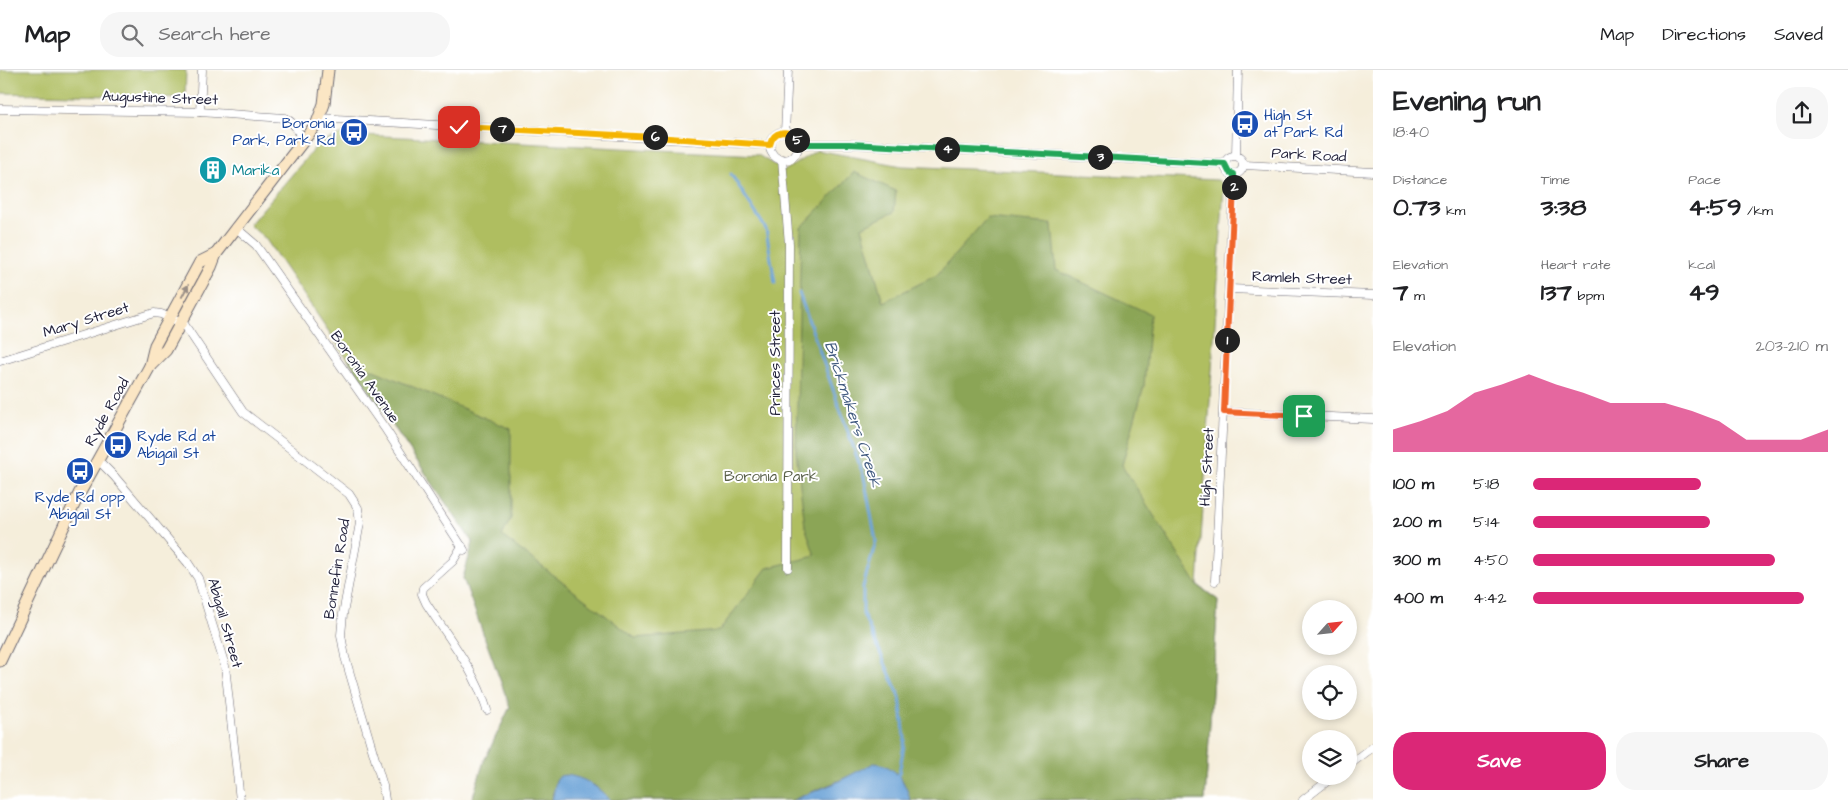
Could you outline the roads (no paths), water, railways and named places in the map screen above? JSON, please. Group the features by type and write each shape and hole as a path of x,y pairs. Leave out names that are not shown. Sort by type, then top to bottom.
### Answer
{"main road":[{"name":"Ryde Road","path":"0,661 79,494 150,366 166,350 175,320 211,267 216,254 235,227 300,145 318,118 325,96 328,70"}],"street":[{"path":"200,112 202,70"},
{"path":"785,132 788,70"},
{"path":"1236,155 1238,70"},
{"name":"Augustine Street","path":"0,109 200,112 285,118 292,122 298,130 300,145"},
{"path":"318,118 770,145"},
{"path":"785,132 793,135 798,144 795,154 782,160 775,156 770,149 770,145 771,140 777,134 785,132"},
{"path":"798,144 849,144 1225,164"},
{"path":"1236,155 1241,158 1244,165 1240,172 1234,174 1229,172 1225,164 1227,158 1236,155"},
{"name":"Princes Street","path":"782,160 789,244 788,568"},
{"name":"Park Road","path":"1244,165 1373,172"},
{"name":"High Street","path":"1215,581 1234,174"},
{"name":"Boronia Avenue","path":"235,227 256,245 386,430 463,548 453,561 423,588 422,594 472,672 487,710"},
{"name":"Ramleh Street","path":"1230,289 1373,295"},
{"name":"Mary Street","path":"0,362 154,313 175,320"},
{"name":"Bonnefin Road","path":"175,320 184,324 243,412 343,488 358,508 359,529 343,614 341,635 345,657 383,786 385,800"},
{"path":"1224,412 1373,419"},
{"name":"Abigail Street","path":"98,460 114,476 188,563 198,578 225,666 240,800"},
{"path":"1357,759 1373,747"},
{"path":"1303,800 1322,785"}],"water":[{"path":"874,763 888,767 898,775 906,787 910,800 793,800 835,783"},
{"path":"565,775 590,783 610,800 552,800 556,781 560,776"}],"waterway":[{"name":"Brickmakers Creek","path":"731,174 766,229 775,283"},
{"name":"Brickmakers Creek","path":"799,293 864,477 876,541 863,587 863,614 900,697 905,739 899,773 896,779"}],"place":[{"name":"High St at Park Rd","path":"1245,124"},
{"name":"Boronia Park, Park Rd","path":"354,132"},
{"name":"Marika","path":"213,170"},
{"name":"Ryde Rd at Abigail St","path":"118,445"},
{"name":"Ryde Rd opp Abigail St","path":"80,471"}],"park label":[{"name":"Boronia Park","path":"771,476"}]}
